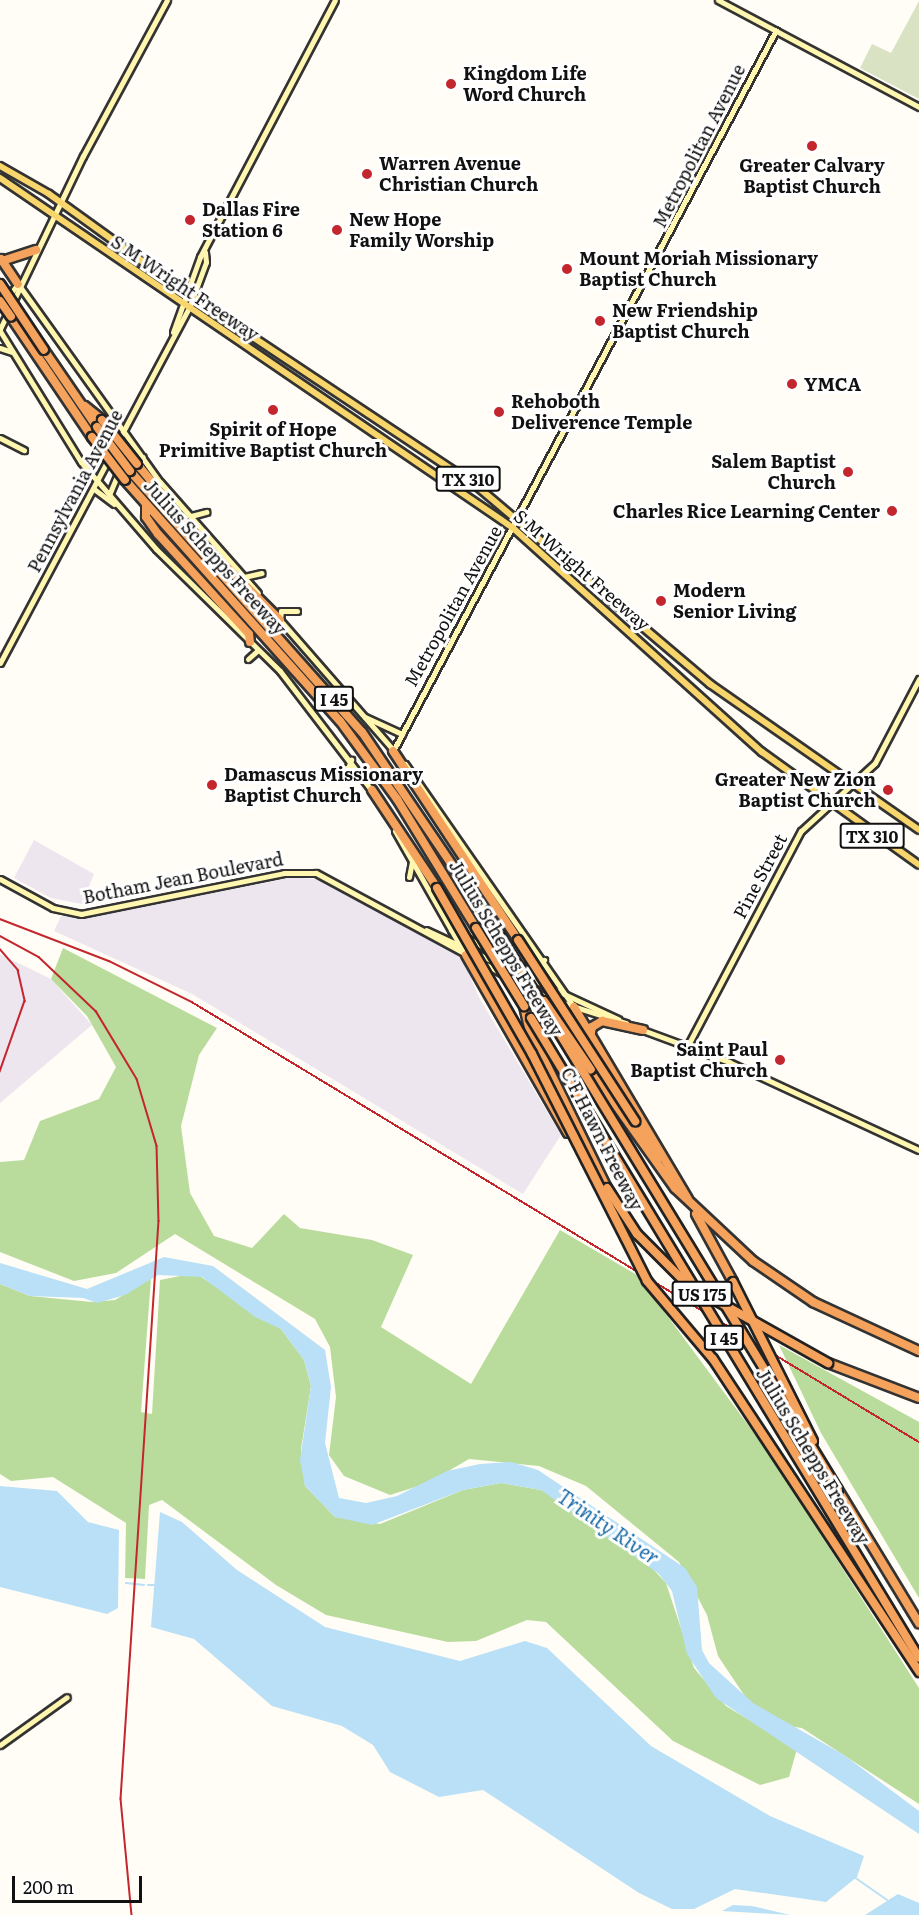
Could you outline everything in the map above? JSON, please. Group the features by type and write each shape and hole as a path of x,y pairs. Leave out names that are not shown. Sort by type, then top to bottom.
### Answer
{"highway":[{"path":"18,284 1,260 36,250"},
{"name":"Julius Schepps Freeway","path":"0,284 97,427 130,471 362,732 500,934 919,1623"},
{"name":"Julius Schepps Freeway","path":"0,302 92,437 125,480 335,715 397,800 919,1658"},
{"path":"79,401 102,420 204,544 280,620"},
{"path":"146,505 146,517 165,543 249,634 250,642"},
{"path":"393,751 686,1196"},
{"path":"372,789 436,888 585,1159 647,1281 713,1359 919,1672"},
{"path":"466,955 508,1035 585,1159"},
{"name":"C F Hawn Freeway","path":"529,984 675,1188 719,1232 792,1290 919,1351"},
{"path":"574,1007 590,1040 641,1117 686,1196 838,1490"},
{"name":"C F Hawn Freeway","path":"531,1018 530,1031 607,1188 661,1261 699,1293 847,1373 919,1398"},
{"path":"590,1040 592,1027 602,1021 643,1030"}],"main road":[{"path":"0,306 18,284 167,0"},
{"name":"Pennsylvania Avenue","path":"173,332 185,292 335,0"},
{"path":"718,0 919,106"},
{"name":"Metropolitan Avenue","path":"393,751 776,30"},
{"name":"S M Wright Freeway","path":"0,166 61,203 193,298 426,450 518,518 692,670 919,830"},
{"name":"S M Wright Freeway","path":"0,178 55,213 181,303 513,528 762,752 827,803 919,865"},
{"name":"Pennsylvania Avenue","path":"0,663 94,489 173,332 189,308 205,252"},
{"path":"0,330 19,295 18,284"},
{"name":"Julius Schepps Freeway","path":"18,284 143,457 432,798 544,960 572,996 574,1007"},
{"name":"Julius Schepps Freeway","path":"0,330 53,422 109,495 258,650 351,760 372,789 466,955"},
{"path":"0,348 12,351"},
{"path":"0,438 24,450"},
{"path":"109,495 124,460 143,457"},
{"path":"94,489 123,511"},
{"path":"190,515 206,512"},
{"path":"244,577 262,573"},
{"path":"280,620 281,611 297,611"},
{"path":"248,659 258,650"},
{"name":"Pine Street","path":"688,1045 801,831 827,803 875,763 919,679"},
{"path":"365,717 402,734"},
{"path":"337,769 348,768 351,760"},
{"path":"411,860 409,877 418,872"},
{"name":"Botham Jean Boulevard","path":"0,879 53,908 81,914 284,873 316,873 547,998 619,1020"},
{"path":"424,930 457,941 619,1020 688,1045 919,1150"},
{"path":"452,930 529,970 538,969 544,960"},
{"path":"560,993 562,983"},
{"path":"547,998 560,993"},
{"path":"0,1745 67,1697"}],"shaded area":[{"path":"34,840 94,874 82,904 51,898 14,878"},
{"path":"294,877 321,880 461,956 480,999 561,1135 523,1194 192,994 54,931 61,916 92,917"},
{"path":"0,954 51,979 92,1025 0,1103"}],"green space":[{"path":"919,1 919,99 860,68 872,44 891,53"},
{"path":"63,948 217,1028 199,1055 181,1126 190,1193 214,1236 252,1248 284,1214 300,1228 372,1240 413,1255 381,1327 471,1384 560,1230 637,1275 768,1452 919,1688 919,1804 802,1728 775,1724 748,1701 718,1656 707,1615 679,1562 586,1486 539,1466 469,1459 428,1483 390,1495 344,1476 329,1455 336,1397 330,1347 315,1319 175,1234 116,1273 74,1281 0,1252 0,1162 24,1160 40,1121 99,1099 116,1067 87,1016 51,979"},
{"path":"195,1273 281,1329 304,1360 311,1386 301,1449 305,1486 335,1517 380,1524 463,1490 501,1483 541,1490 562,1501 640,1555 666,1583 694,1668 726,1706 797,1749 789,1777 760,1785 673,1741 546,1622 527,1620 476,1641 448,1642 326,1615 276,1585 162,1500 149,1505 145,1579 125,1578 126,1523 53,1477 11,1481 0,1474 0,1284 30,1296 92,1302 115,1300 151,1278 141,1412 152,1414 160,1280"},
{"path":"779,1345 919,1422 919,1598 821,1433"}],"water":[{"name":"Trinity River","path":"164,1257 213,1266 325,1350 331,1387 325,1443 339,1498 366,1503 397,1496 447,1471 480,1464 511,1462 538,1470 685,1568 697,1587 702,1650 709,1663 753,1703 844,1755 919,1811 919,1834 716,1698 687,1654 672,1591 659,1574 541,1490 501,1483 463,1490 372,1525 335,1517 305,1486 300,1460 311,1386 304,1360 281,1329 255,1317 202,1277 158,1275 125,1295 97,1303 83,1298 30,1296 0,1284 0,1263 87,1289"},
{"path":"0,1486 57,1491 88,1522 119,1530 118,1608 107,1614 0,1587"},
{"path":"160,1512 182,1522 237,1570 325,1627 460,1661 525,1641 547,1648 651,1746 770,1816 864,1856 857,1877 826,1902 735,1889 694,1909 672,1909 639,1893 483,1790 439,1797 390,1772 373,1745 342,1726 272,1706 194,1639 151,1627"},
{"path":"898,1894 919,1903 919,1915 865,1915"},
{"path":"733,1905 752,1906 790,1915 722,1911"}],"waterway":[{"path":"126,1583 144,1585"},
{"path":"148,1585 155,1585"},
{"path":"856,1878 887,1900"}],"railway":[{"path":"0,919 109,961 192,1002 919,1442"},
{"path":"0,936 39,957 96,1011 137,1079 157,1146 159,1221 121,1799 132,1915"},
{"path":"0,949 18,970 25,1001 0,1072"}],"place":[{"name":"Kingdom Life Word Church","path":"451,84"},
{"name":"Greater Calvary Baptist Church","path":"812,146"},
{"name":"Warren Avenue Christian Church","path":"367,174"},
{"name":"Dallas Fire Station 6","path":"190,220"},
{"name":"New Hope Family Worship","path":"337,230"},
{"name":"Mount Moriah Missionary Baptist Church","path":"567,269"},
{"name":"New Friendship Baptist Church","path":"600,321"},
{"name":"YMCA","path":"792,384"},
{"name":"Spirit of Hope Primitive Baptist Church","path":"273,410"},
{"name":"Rehoboth Deliverence Temple","path":"499,412"},
{"name":"Salem Baptist Church","path":"848,472"},
{"name":"Charles Rice Learning Center","path":"892,511"},
{"name":"Modern Senior Living","path":"661,601"},
{"name":"Damascus Missionary Baptist Church","path":"212,785"},
{"name":"Greater New Zion Baptist Church","path":"888,790"},
{"name":"Saint Paul Baptist Church","path":"780,1060"}]}
